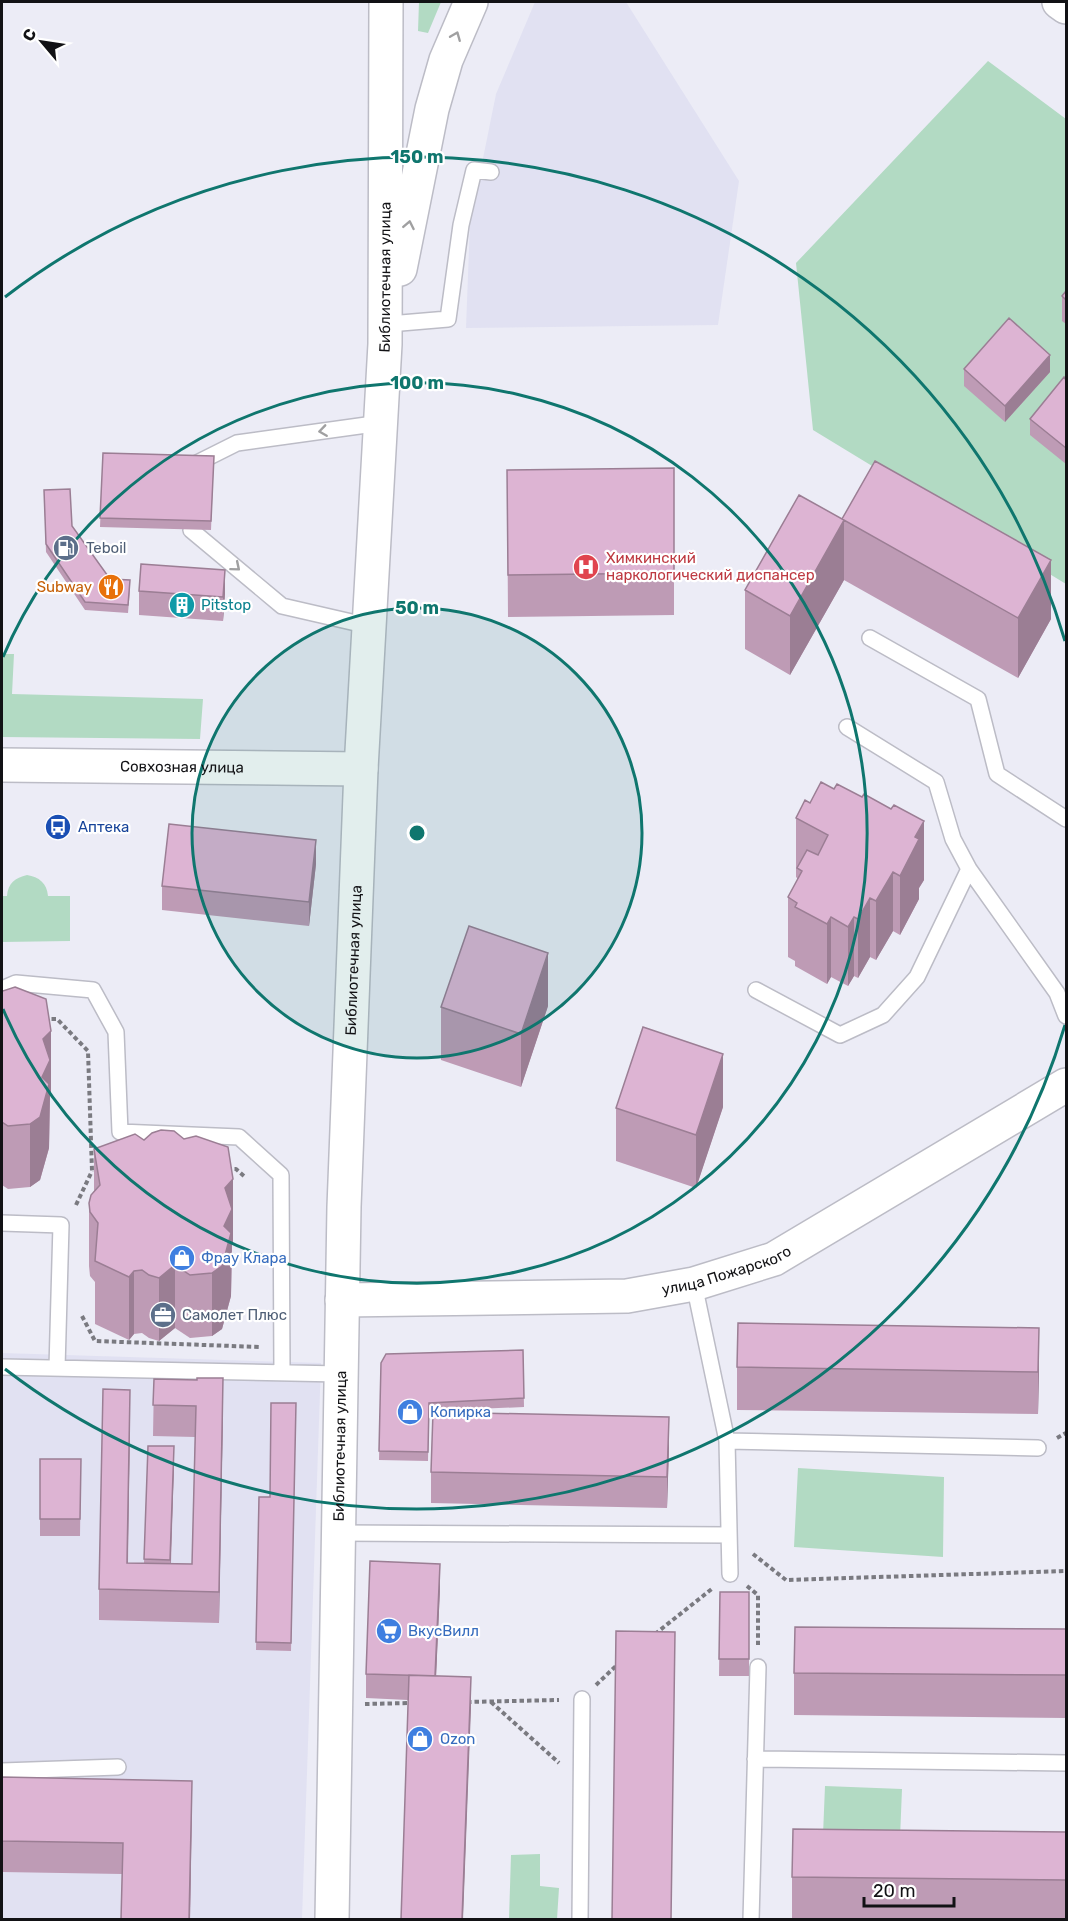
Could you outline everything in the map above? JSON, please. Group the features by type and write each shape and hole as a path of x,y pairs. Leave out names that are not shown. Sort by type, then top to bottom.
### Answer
{"street":[{"name":"Библиотечная улица","path":"332,1920 344,1207 361,769 387,334 386,2"},
{"path":"387,334 432,109 446,60 471,2"},
{"path":"1059,2 1066,7"},
{"name":"Совхозная улица","path":"2,765 361,769"},
{"name":"улица Пожарского","path":"342,1300 627,1296 694,1284 774,1259 1066,1085"}],"lane":[{"path":"387,334 448,319 461,225 474,170 491,172"},
{"path":"195,464 237,444 381,423"},
{"path":"191,530 282,606 369,626"},
{"path":"870,638 978,699 997,774 1066,819"},
{"path":"846,727 936,782 953,839 969,869 1057,993 1066,1016"},
{"path":"756,990 840,1035 883,1015 917,977 969,869"},
{"path":"2,989 16,983 93,990 116,1032 120,1132 239,1137 281,1175 282,1373"},
{"path":"2,1223 61,1225 57,1368"},
{"path":"694,1284 727,1441 730,1574"},
{"path":"2,1367 340,1374"},
{"path":"727,1441 1038,1448"},
{"path":"338,1533 729,1535"},
{"path":"751,1920 758,1667"},
{"path":"580,1920 582,1699"},
{"path":"756,1759 1066,1763"},
{"path":"2,1771 118,1767"}],"path":[{"path":"35,1019 57,1019 88,1051 92,1171 76,1205"},
{"path":"225,1169 236,1169 245,1177"},
{"path":"92,1171 103,1171"},
{"path":"95,1341 265,1347"},
{"path":"729,1535 786,1580 1066,1571"},
{"path":"647,1640 730,1574 758,1595 758,1667"},
{"path":"455,1702 582,1699 619,1662"},
{"path":"490,1701 581,1783"},
{"path":"362,1704 420,1703"}],"shaded area":[{"path":"535,2 626,2 739,181 718,325 466,328 470,223 496,94"},
{"path":"2,1353 321,1363 302,1919 2,1920"}],"green space":[{"path":"419,2 441,2 428,33 418,31"},
{"path":"988,61 1066,119 1066,584 813,430 796,263"},
{"path":"2,654 14,654 12,694 203,699 200,739 2,737"},
{"path":"27,875 42,881 48,896 70,896 70,941 2,942 2,896 7,896 13,882"},
{"path":"798,1468 944,1477 943,1557 794,1547"},
{"path":"825,1786 902,1789 900,1838 823,1835"},
{"path":"540,1854 540,1886 559,1888 557,1919 509,1919 511,1855"}],"building":[{"path":"1009,318 1050,355 1005,406 964,369"},
{"path":"1064,377 1066,380 1066,448 1030,419"},
{"path":"103,453 214,456 211,521 100,518"},
{"path":"875,461 1051,560 1018,618 842,519"},
{"path":"674,468 674,573 508,575 507,470"},
{"path":"70,489 72,526 110,579 130,580 128,605 85,602 46,544 44,490"},
{"path":"799,495 844,520 790,616 745,590"},
{"path":"141,564 225,570 223,597 139,591"},
{"path":"821,782 834,789 837,784 862,797 864,794 891,809 894,805 924,821 915,837 919,839 900,876 893,872 876,901 870,898 858,919 854,917 848,927 831,917 827,924 795,907 797,903 788,897 802,871 797,868 807,850 818,855 828,835 796,818 805,800 810,803"},
{"path":"169,824 316,840 309,902 162,886"},
{"path":"469,926 548,953 521,1034 441,1007"},
{"path":"15,987 46,999 51,1031 43,1039 50,1060 42,1077 49,1084 40,1117 30,1124 8,1126 2,1122 2,990"},
{"path":"643,1027 723,1054 696,1135 616,1108"},
{"path":"161,1130 174,1131 184,1139 196,1136 228,1147 233,1179 225,1188 232,1209 224,1226 231,1233 222,1266 212,1273 190,1275 175,1265 159,1278 142,1270 134,1271 129,1277 95,1261 98,1223 90,1212 89,1203 91,1195 100,1185 94,1149 135,1134 144,1140 152,1133"},
{"path":"738,1323 1039,1328 1038,1372 737,1367"},
{"path":"523,1350 524,1398 429,1403 428,1452 379,1451 381,1363 386,1354"},
{"path":"197,1378 223,1378 219,1592 99,1589 103,1389 130,1390 127,1563 192,1564 196,1406 153,1405 154,1379 197,1380"},
{"path":"271,1403 296,1403 291,1643 256,1642 259,1497 270,1497"},
{"path":"433,1412 669,1417 667,1477 431,1472"},
{"path":"148,1446 174,1446 170,1560 144,1559"},
{"path":"40,1459 81,1459 80,1519 40,1519"},
{"path":"370,1561 440,1564 435,1676 366,1674"},
{"path":"720,1592 749,1592 749,1659 719,1659"},
{"path":"795,1627 1066,1629 1066,1675 794,1673"},
{"path":"616,1631 675,1632 671,1920 612,1920"},
{"path":"409,1675 471,1677 462,1920 401,1920"},
{"path":"2,1777 192,1781 189,1920 121,1920 123,1843 2,1841"},
{"path":"793,1829 1066,1832 1066,1880 792,1877"}],"place":[{"name":"Teboil","path":"66,548"},
{"name":"Химкинский наркологический диспансер","path":"586,567"},
{"name":"Subway","path":"111,587"},
{"name":"Pitstop","path":"182,605"},
{"name":"Аптека","path":"58,827"},
{"name":"Фрау Клара","path":"182,1258"},
{"name":"Самолет Плюс","path":"163,1315"},
{"name":"Копирка","path":"410,1412"},
{"name":"ВкусВилл","path":"389,1631"},
{"name":"Ozon","path":"420,1739"}]}
